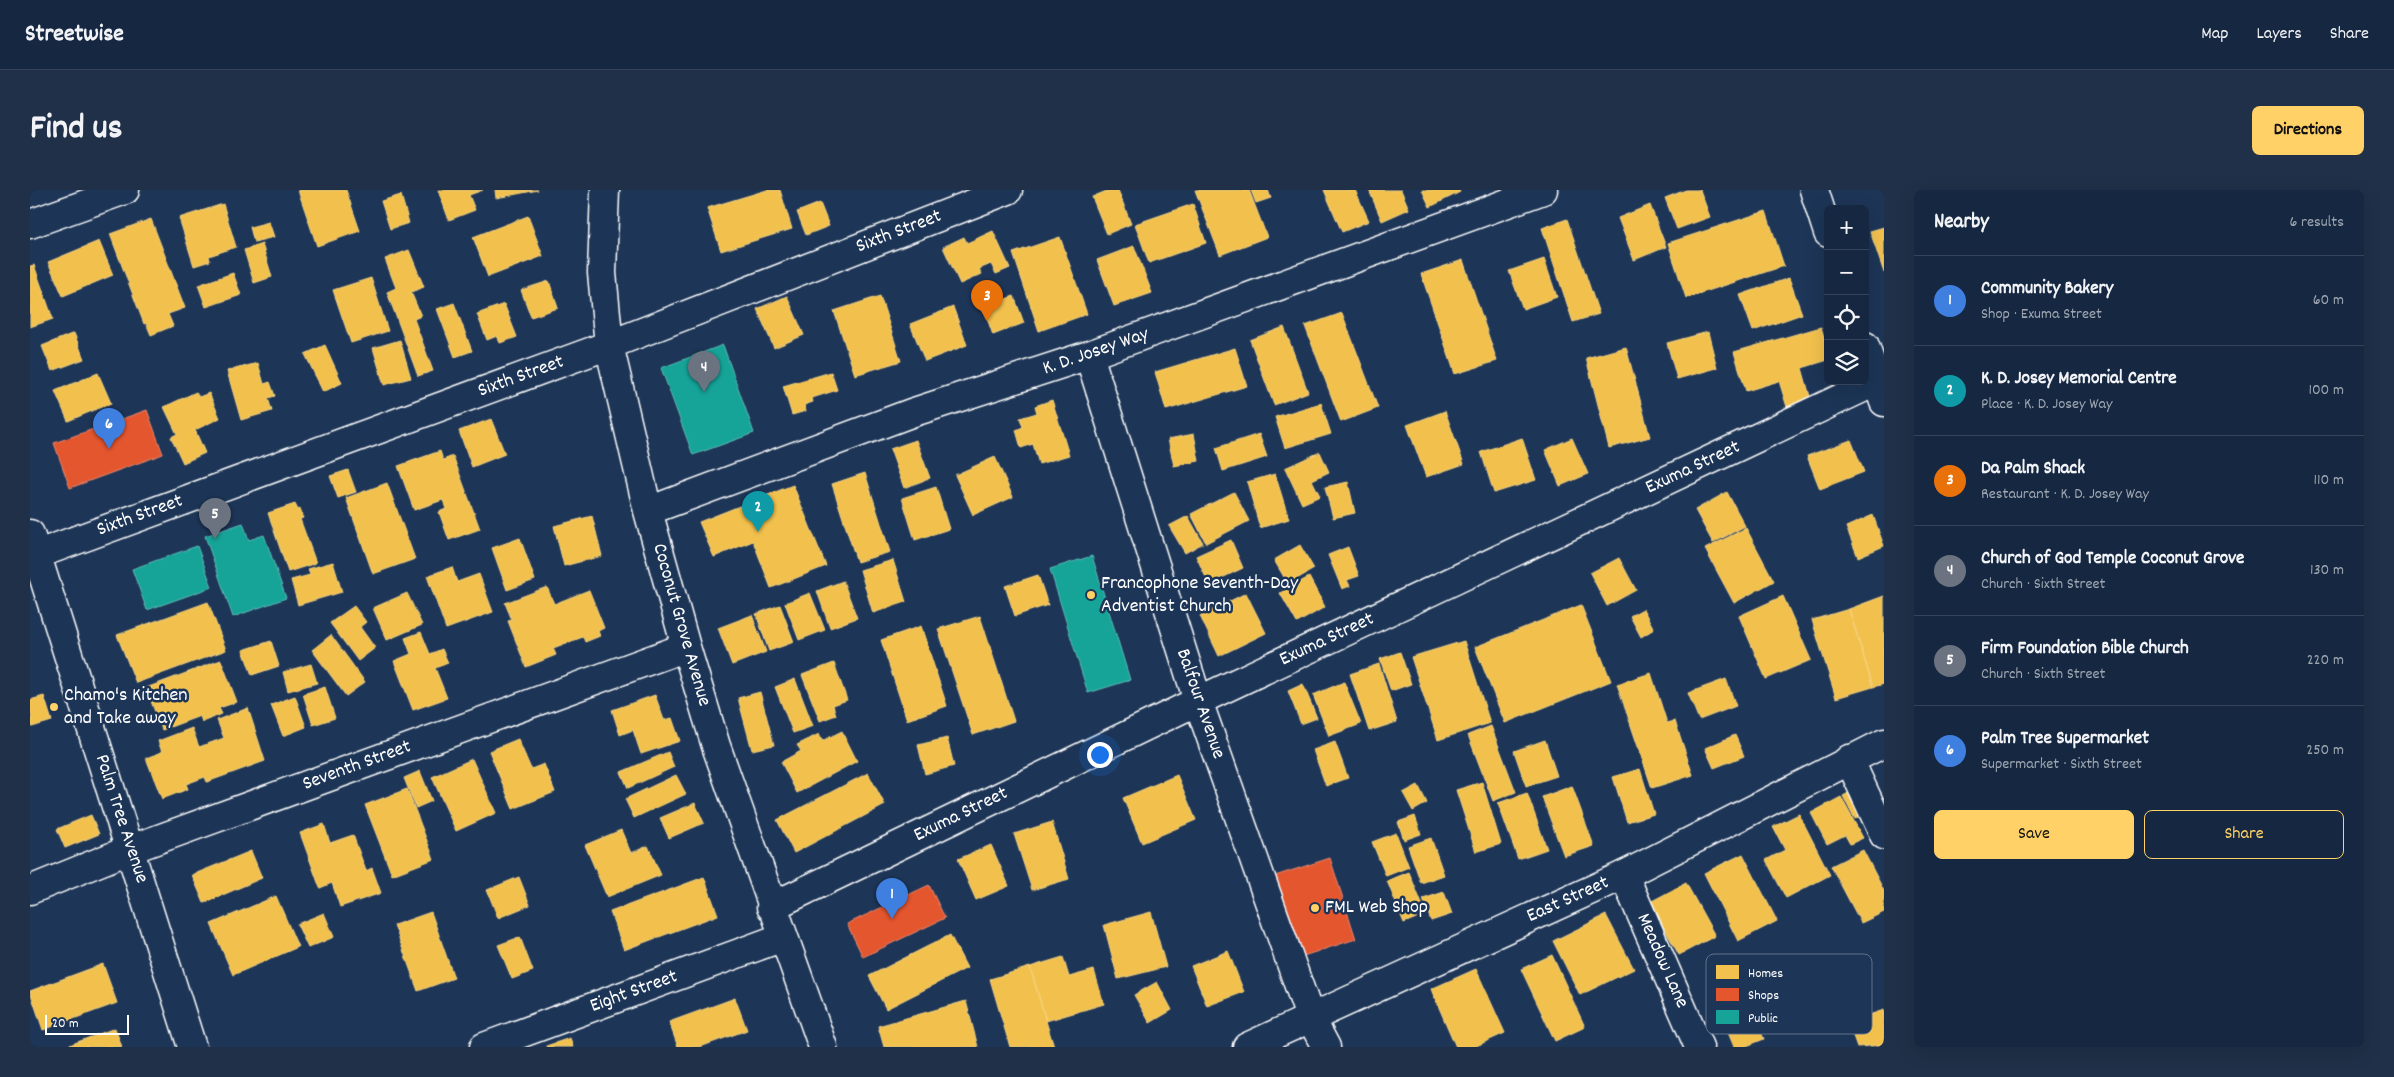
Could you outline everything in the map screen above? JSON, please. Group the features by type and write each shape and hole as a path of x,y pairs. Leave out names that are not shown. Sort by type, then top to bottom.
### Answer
{"street":[{"path":"30,224 125,190"},
{"name":"Coconut Grove Avenue","path":"605,190 602,273 609,345 648,511 716,746 771,907 784,937 823,1047"},
{"name":"Sixth Street","path":"32,548 609,345 1008,190"},
{"name":"K. D. Josey Way","path":"648,511 911,412 1089,355 1492,199 1543,190"},
{"path":"1814,190 1824,221"},
{"name":"Balfour Avenue","path":"1089,355 1198,701 1310,1017 1326,1047"},
{"path":"1869,356 1882,387"},
{"name":"Exuma Street","path":"771,907 1198,701 1882,387"},
{"name":"Palm Tree Avenue","path":"32,548 192,1047"},
{"name":"Seventh Street","path":"30,890 130,849 686,647"},
{"name":"East Street","path":"1246,1047 1624,875 1849,759 1884,743"},
{"path":"1849,759 1884,835"},
{"name":"Meadow Lane","path":"1624,875 1699,1047"},
{"name":"Eight Street","path":"484,1047 784,937"}],"building: Homes":[{"path":"298,190 346,190 360,231 317,246"},
{"path":"438,190 483,190 469,195 475,210 449,220"},
{"path":"495,190 538,190 496,198"},
{"path":"767,190 780,190 792,229 721,251 707,208"},
{"path":"1109,190 1118,190 1131,224 1107,234 1092,197"},
{"path":"1195,190 1249,190 1267,237 1220,255"},
{"path":"1251,190 1268,190 1271,198 1256,203"},
{"path":"1324,190 1355,190 1369,221 1342,232"},
{"path":"1369,190 1401,190 1409,209 1382,221"},
{"path":"1422,190 1459,190 1460,192 1430,207"},
{"path":"1686,190 1700,190 1710,217 1677,229 1665,198"},
{"path":"401,195 409,223 390,229 381,201"},
{"path":"820,203 829,226 806,235 797,212"},
{"path":"223,204 236,247 209,256 210,261 194,266 179,218"},
{"path":"1193,204 1206,243 1149,263 1135,224"},
{"path":"1650,205 1666,247 1634,260 1618,218"},
{"path":"1766,211 1784,266 1686,298 1668,243"},
{"path":"528,216 543,256 488,277 473,237"},
{"path":"151,219 185,308 168,314 173,326 151,335 146,323 144,324 110,234"},
{"path":"1567,219 1599,314 1573,322 1542,228"},
{"path":"269,222 274,237 254,242 250,227"},
{"path":"1884,227 1884,273 1870,231"},
{"path":"993,231 1010,268 996,274 991,264 979,269 982,274 960,284 943,247 964,237 967,243"},
{"path":"1060,237 1087,314 1039,331 1013,253"},
{"path":"99,241 113,275 63,296 48,262"},
{"path":"262,244 272,277 254,283 244,250"},
{"path":"1134,246 1152,293 1114,306 1097,260"},
{"path":"409,250 424,287 411,292 421,316 414,319 433,371 418,376 387,292 396,288 385,259"},
{"path":"1544,259 1557,297 1523,309 1509,271"},
{"path":"1463,260 1497,361 1455,374 1421,274"},
{"path":"34,265 53,319 30,327 30,266"},
{"path":"233,273 241,295 206,307 198,285"},
{"path":"371,278 388,331 351,343 333,290"},
{"path":"1789,278 1802,314 1753,331 1740,295"},
{"path":"549,281 558,308 531,317 521,290"},
{"path":"787,296 804,335 774,348 757,309"},
{"path":"880,296 901,361 855,375 834,311"},
{"path":"1014,296 1024,323 993,335 983,307"},
{"path":"454,303 472,351 455,357 437,309"},
{"path":"504,304 517,337 500,343 497,336 487,340 477,314"},
{"path":"953,307 967,345 925,361 910,324"},
{"path":"1342,313 1378,408 1341,422 1305,326"},
{"path":"1284,327 1308,392 1274,405 1250,340"},
{"path":"1821,327 1824,337 1824,361 1802,368 1811,400 1787,407 1779,381 1746,391 1734,352"},
{"path":"1708,332 1717,368 1677,379 1667,343"},
{"path":"74,333 84,359 52,371 42,346"},
{"path":"400,340 411,378 384,385 373,348"},
{"path":"325,345 342,383 323,392 305,354"},
{"path":"1626,347 1650,437 1609,448 1586,358"},
{"path":"1235,348 1247,386 1166,410 1155,372"},
{"path":"258,363 264,384 270,382 275,396 268,398 272,411 241,420 227,371"},
{"path":"831,372 837,390 812,398 813,402 804,405 806,411 792,415 783,386"},
{"path":"98,373 111,403 68,421 55,391"},
{"path":"196,392 199,397 209,393 220,418 195,430 205,453 183,463 171,437 177,434 164,407"},
{"path":"1052,400 1069,455 1039,464 1033,444 1021,448 1016,430 1023,427 1020,418 1037,413 1035,406"},
{"path":"1321,403 1331,434 1285,448 1275,417"},
{"path":"1445,411 1464,464 1426,477 1407,425"},
{"path":"491,419 505,454 472,467 459,431"},
{"path":"1194,434 1199,461 1174,466 1168,439"},
{"path":"1259,434 1267,457 1223,471 1216,448"},
{"path":"1522,438 1536,480 1494,493 1481,452"},
{"path":"1572,438 1588,474 1560,486 1545,450"},
{"path":"916,440 930,478 904,488 890,449"},
{"path":"1851,440 1864,472 1820,489 1807,456"},
{"path":"440,451 443,460 453,456 480,529 449,540 439,512 446,509 443,500 414,510 398,466"},
{"path":"1320,452 1329,472 1312,480 1320,496 1302,504 1285,468"},
{"path":"995,457 1013,497 973,515 955,475"},
{"path":"348,470 356,492 338,498 330,476"},
{"path":"865,473 890,552 857,562 832,484"},
{"path":"1275,474 1289,519 1260,528 1247,482"},
{"path":"1348,482 1355,513 1333,518 1325,487"},
{"path":"387,483 415,559 373,574 346,498"},
{"path":"793,485 826,566 771,588 753,541 714,557 699,522"},
{"path":"936,487 949,529 915,540 902,498"},
{"path":"1234,492 1249,521 1206,543 1191,514"},
{"path":"1727,492 1745,526 1713,543 1695,510"},
{"path":"295,504 298,510 300,509 303,518 300,519 316,563 288,572 268,513"},
{"path":"1873,515 1884,546 1858,557 1846,527"},
{"path":"592,516 602,556 564,566 554,526"},
{"path":"1188,516 1203,543 1185,553 1169,526"},
{"path":"1746,528 1774,581 1734,603 1705,549"},
{"path":"520,538 535,580 507,590 492,548"},
{"path":"1231,540 1243,568 1209,584 1196,556"},
{"path":"1300,545 1314,569 1288,584 1274,560"},
{"path":"1348,547 1359,576 1347,580 1350,586 1342,589 1328,555"},
{"path":"1619,558 1636,590 1607,606 1590,573"},
{"path":"893,560 906,602 873,613 860,570"},
{"path":"333,562 342,592 298,605 291,580 310,575 308,569"},
{"path":"452,567 457,582 479,574 493,612 446,629 427,576"},
{"path":"1038,575 1048,605 1015,616 1005,586"},
{"path":"1309,577 1325,607 1297,623 1280,593"},
{"path":"843,581 857,618 830,628 817,591"},
{"path":"547,587 554,604 589,590 604,628 598,631 600,636 585,642 583,637 553,648 556,655 526,667 508,621 512,620 505,603"},
{"path":"407,593 422,625 387,640 373,608"},
{"path":"810,593 825,630 799,640 785,603"},
{"path":"1246,593 1266,633 1219,656 1200,616"},
{"path":"1783,596 1811,660 1766,679 1739,616"},
{"path":"1884,596 1884,684 1873,687 1849,609"},
{"path":"208,602 226,650 136,683 117,635"},
{"path":"780,605 794,642 769,651 756,614"},
{"path":"1581,605 1611,681 1505,723 1475,647"},
{"path":"354,606 366,622 360,627 375,648 358,661 330,623"},
{"path":"1643,609 1654,629 1641,637 1630,616"},
{"path":"1849,609 1873,687 1836,698 1812,620"},
{"path":"752,615 766,652 732,665 718,628"},
{"path":"980,616 1014,721 973,735 938,629"},
{"path":"921,626 947,706 907,720 881,640"},
{"path":"421,632 430,654 442,649 448,663 435,668 447,698 413,710 394,661 411,654 405,638"},
{"path":"331,635 365,682 346,696 312,650"},
{"path":"271,641 279,666 252,675 243,650"},
{"path":"1464,641 1490,723 1438,740 1411,657"},
{"path":"1400,652 1411,684 1391,691 1380,659"},
{"path":"221,660 237,702 219,708 222,714 202,722 200,716 162,730 146,688"},
{"path":"834,663 847,700 833,705 836,715 820,721 802,675"},
{"path":"311,664 317,683 288,691 283,672"},
{"path":"1379,664 1397,722 1369,731 1350,674"},
{"path":"1651,673 1667,723 1675,721 1693,775 1652,788 1617,684"},
{"path":"795,679 813,726 793,733 775,687"},
{"path":"1726,679 1736,706 1699,720 1688,693"},
{"path":"1344,682 1361,724 1329,736 1313,695"},
{"path":"1303,684 1317,718 1301,724 1288,691"},
{"path":"325,687 335,718 313,725 303,694"},
{"path":"760,692 774,745 752,750 738,698"},
{"path":"655,695 664,720 672,718 680,741 641,754 633,730 620,735 612,710"},
{"path":"44,696 52,721 32,727 30,700"},
{"path":"295,696 306,727 283,736 271,705"},
{"path":"248,708 265,761 207,782 205,777 186,784 188,789 162,799 146,758 162,752 158,741 192,728 199,747 224,738 217,720"},
{"path":"1491,726 1516,792 1493,801 1468,735"},
{"path":"842,731 857,761 797,793 781,762 801,751 797,745 819,734 822,741"},
{"path":"1735,735 1744,756 1714,768 1705,748"},
{"path":"947,738 954,766 925,774 918,745"},
{"path":"518,739 531,769 544,764 555,792 513,809 489,751"},
{"path":"1545,740 1557,776 1526,786 1514,751"},
{"path":"1335,742 1348,778 1326,786 1313,750"},
{"path":"668,752 674,767 628,788 621,772"},
{"path":"472,759 496,813 456,831 432,777"},
{"path":"1640,769 1654,814 1627,822 1613,777"},
{"path":"420,771 432,801 416,808 404,778"},
{"path":"868,773 885,805 794,853 777,820"},
{"path":"676,775 686,794 634,818 625,799"},
{"path":"1177,775 1196,820 1142,843 1123,798"},
{"path":"1482,782 1501,844 1476,852 1456,790"},
{"path":"1418,785 1427,803 1413,811 1403,793"},
{"path":"1572,786 1594,846 1564,856 1542,797"},
{"path":"1858,788 1870,811 1855,819 1843,796"},
{"path":"407,789 434,859 392,875 365,805"},
{"path":"1527,793 1547,849 1518,859 1498,803"},
{"path":"1841,797 1863,838 1850,844 1845,835 1827,844 1811,813"},
{"path":"695,803 704,823 669,838 660,818"},
{"path":"1799,814 1830,875 1786,898 1766,860 1785,850 1773,827"},
{"path":"91,815 99,834 65,848 57,829"},
{"path":"1415,816 1421,834 1404,840 1398,822"},
{"path":"1052,822 1069,879 1032,890 1014,834"},
{"path":"324,824 330,843 353,835 366,871 372,868 381,893 340,907 332,883 320,888 300,833"},
{"path":"621,830 631,853 648,846 661,875 607,897 585,845"},
{"path":"1396,833 1409,867 1386,876 1372,842"},
{"path":"1431,838 1444,875 1421,883 1408,846"},
{"path":"991,845 1009,886 976,900 958,859"},
{"path":"1863,850 1884,891 1884,912 1861,923 1831,866"},
{"path":"251,851 262,878 204,903 192,875"},
{"path":"1743,854 1777,921 1738,941 1704,873"},
{"path":"1409,872 1426,914 1404,923 1387,881"},
{"path":"519,877 530,905 498,918 487,890"},
{"path":"704,877 718,915 624,950 610,912"},
{"path":"1686,883 1715,936 1679,955 1650,902"},
{"path":"1444,892 1452,914 1431,921 1423,899"},
{"path":"276,896 298,947 233,975 211,924"},
{"path":"431,912 454,978 418,991 394,925"},
{"path":"1151,912 1166,967 1118,979 1104,925"},
{"path":"324,913 334,937 308,948 297,924"},
{"path":"1606,915 1634,969 1580,995 1553,941"},
{"path":"950,935 967,968 886,1009 869,976"},
{"path":"520,937 533,971 512,979 498,945"},
{"path":"1228,951 1244,992 1207,1006 1191,966"},
{"path":"1552,955 1585,1027 1555,1041 1521,969"},
{"path":"1063,957 1069,977 1094,970 1104,1004 1046,1021 1030,967"},
{"path":"103,964 117,1003 43,1030 30,991"},
{"path":"1030,967 1054,1047 1010,1047 990,979"},
{"path":"1476,969 1505,1033 1474,1047 1456,1047 1431,989"},
{"path":"1157,982 1172,1010 1150,1023 1134,995"},
{"path":"735,998 747,1030 700,1047 678,1047 669,1022"},
{"path":"966,1001 978,1047 884,1047 878,1026"},
{"path":"1884,1010 1884,1045 1857,1047 1852,1034 1872,1034 1872,1014"},
{"path":"115,1028 122,1047 64,1047"},
{"path":"1729,1034 1762,1034 1764,1039 1744,1047 1734,1047"},
{"path":"570,1038 573,1047 546,1047 546,1046"}],"building: Shops":[{"path":"147,410 163,454 70,488 54,443"},
{"name":"FML Web Shop","path":"1330,858 1356,939 1300,957 1275,876"},
{"path":"929,885 945,918 863,957 847,924"}],"building: Public":[{"path":"723,345 754,433 693,455 661,368"},
{"path":"243,523 249,540 264,535 286,598 233,617 205,536"},
{"path":"197,546 212,587 147,610 132,569"},
{"path":"1092,556 1130,680 1088,693 1050,569"}],"place":[{"name":"Da Palm Shack","path":"987,321"},
{"name":"Church of God Temple Coconut Grove","path":"704,392"},
{"name":"Palm Tree Supermarket","path":"109,449"},
{"name":"K. D. Josey Memorial Centre","path":"758,532"},
{"name":"Firm Foundation Bible Church","path":"215,539"},
{"name":"Francophone Seventh-Day Adventist Church","path":"1091,595"},
{"name":"Chamo's Kitchen and Take away","path":"54,707"},
{"name":"FML Web Shop","path":"1315,908"},
{"name":"Community Bakery","path":"892,919"}]}
